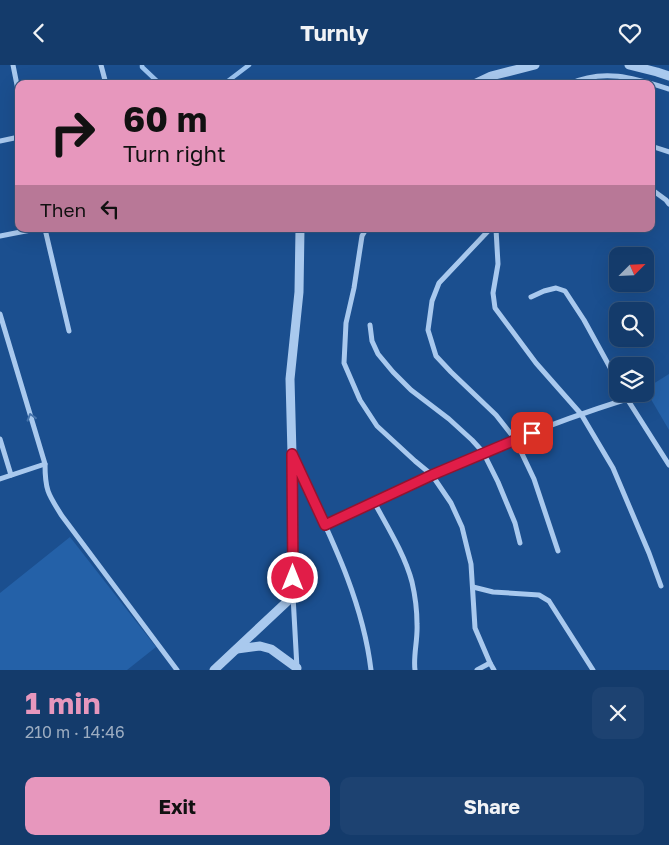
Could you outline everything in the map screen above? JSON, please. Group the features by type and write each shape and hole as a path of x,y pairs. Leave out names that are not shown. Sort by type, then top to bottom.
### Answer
{"street":[{"path":"13,65 16,80"},
{"path":"101,65 105,80"},
{"path":"482,80 491,76 535,65"},
{"path":"629,65 657,71 669,76"},
{"path":"578,80 602,75 640,80"},
{"path":"655,85 669,89"},
{"path":"0,141 15,138"},
{"path":"655,147 669,152"},
{"path":"655,192 666,200 669,205"},
{"path":"0,236 21,232"},
{"path":"46,232 69,331"},
{"path":"297,669 293,596 290,379 299,292 300,232"},
{"path":"364,232 346,323 344,363 360,399 377,426 432,475 451,503 462,527 471,564 475,628 494,670"},
{"path":"487,232 439,283 432,301 428,329 436,356 496,415 515,439 534,479 558,551"},
{"path":"496,232 498,264 493,293 495,308 536,363 581,414 613,468 661,585"},
{"path":"531,297 544,291 556,289 565,291 584,320 609,366"},
{"path":"0,314 45,464 45,482 48,494 62,516 177,670"},
{"path":"370,325 372,341 378,354 393,372 411,390 449,419 483,452 512,515 520,543"},
{"path":"325,525 483,452 610,402"},
{"path":"629,402 669,465"},
{"path":"0,439 11,475"},
{"path":"292,454 345,569 362,623 371,670"},
{"path":"0,479 45,464"},
{"path":"374,502 392,535 412,581 418,625 414,670"},
{"path":"473,587 493,592 539,595 549,601 593,670"},
{"path":"214,670 293,596"},
{"path":"237,649 260,646 271,649 297,669"},
{"path":"477,670 490,663"}],"shaded area":[{"path":"669,374 669,430 653,402 654,383"},
{"path":"70,537 156,647 127,670 0,670 0,593"}],"waterway":[{"path":"142,65 156,80"},
{"path":"229,80 249,65"}],"route":[{"path":"293,578 292,454 325,525 483,452 532,433"}]}
